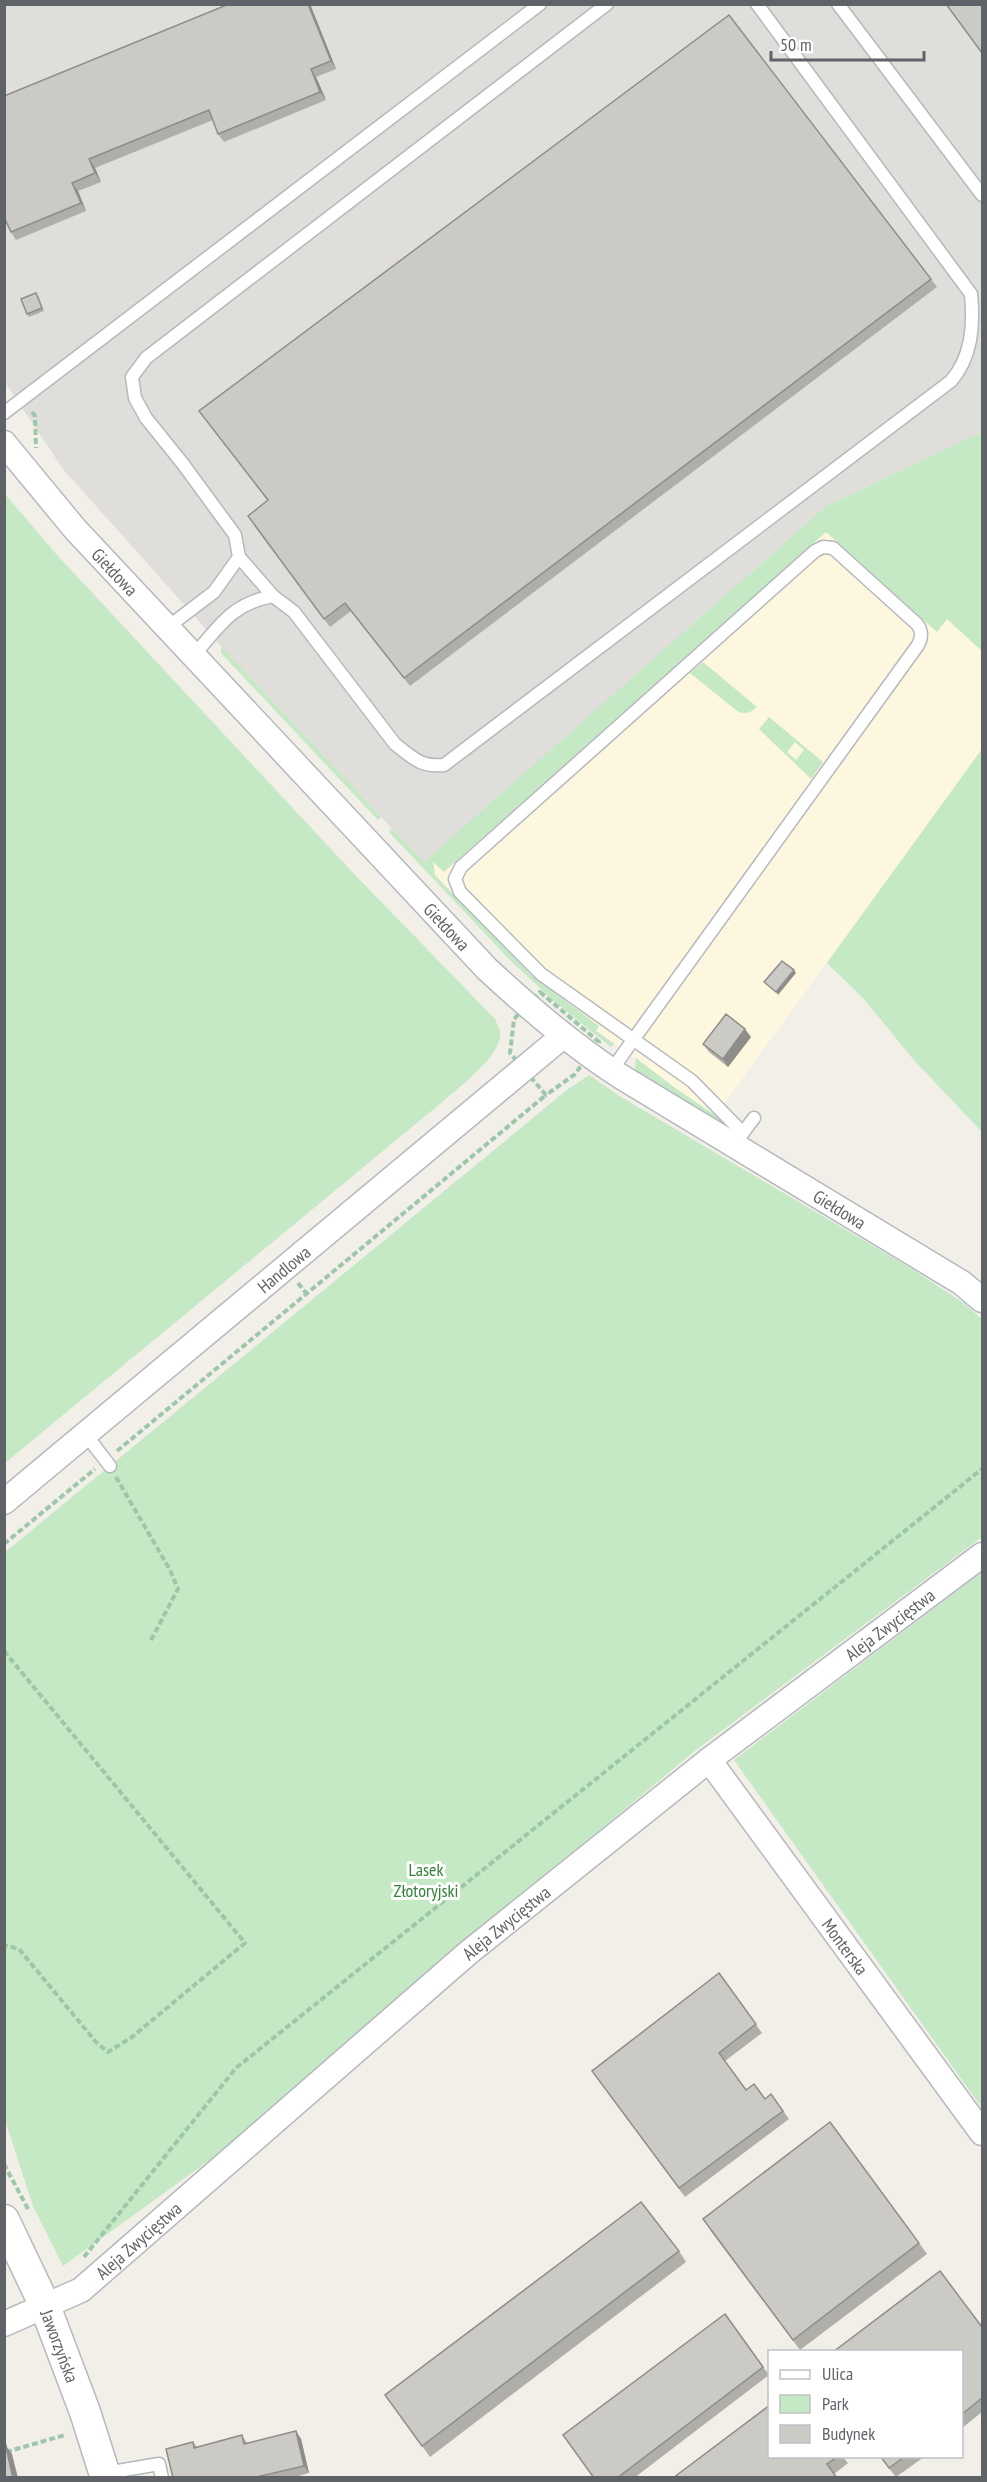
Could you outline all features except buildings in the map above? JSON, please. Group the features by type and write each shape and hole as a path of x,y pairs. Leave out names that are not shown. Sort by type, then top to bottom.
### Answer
{"street":[{"name":"Giełdowa","path":"4,443 75,529 487,969 563,1036 611,1071 738,1140 962,1283 982,1300"},
{"name":"Handlowa","path":"4,1502 563,1036"},
{"name":"Aleja Zwycięstwa","path":"4,2324 81,2290 468,1953 709,1760 982,1555"},
{"name":"Monterska","path":"709,1760 982,2133"},
{"name":"Jaworzyńska","path":"4,2220 45,2306 86,2412 105,2475"}],"lane":[{"path":"4,413 540,4"},
{"path":"607,4 146,358 132,377 135,398 146,418 183,464 235,536 239,557 273,596 294,612 395,744 429,766 444,765 951,381 962,369 969,345 973,316 971,294 757,4"},
{"path":"838,4 982,195"},
{"path":"611,1071 633,1040 920,642 921,633 917,624 833,548 823,547 815,551 457,873 456,883 460,892 533,967 633,1040 699,1087 738,1140 754,1118"},
{"path":"168,627 214,592 239,557"},
{"path":"194,655 235,611 253,600 273,596"},
{"path":"86,1435 108,1463"},
{"path":"105,2475 159,2464 162,2478"}],"path":[{"path":"4,1544 108,1463 546,1095"},
{"path":"108,1463 170,1570 178,1589 151,1640"},
{"path":"78,2265 236,2068 982,1469"},
{"path":"4,1651 245,1943 132,2037 108,2052 96,2042 19,1949 4,1945"},
{"path":"6,2452 65,2435"}],"shaded area":[{"path":"4,5 982,5 982,432 826,506 424,863 221,646 63,469 5,382"},
{"path":"827,510 982,651 982,749 715,1116 571,1012 531,977 423,865"}],"green space":[{"path":"982,432 982,651 947,619 937,632 826,532 444,872 433,862 435,875 531,975 599,1026 596,1031 614,1044 611,1047 555,1002 511,961 389,832 392,829 424,862 826,506"},
{"path":"4,493 57,555 356,876 495,1019 500,1032 494,1051 478,1071 5,1463"},
{"path":"221,646 381,817 378,820 221,653"},
{"path":"703,662 757,707 747,713 737,711 690,673"},
{"path":"769,717 823,762 811,779 759,729","holes":["795,742 804,750 796,760 787,752"]},
{"path":"982,749 982,1132 913,1059 864,999 827,963"},
{"path":"636,1058 727,1123 728,1128 638,1075 635,1068"},
{"name":"Lasek Złotoryjski","path":"589,1075 621,1097 912,1269 965,1304 982,1319 982,1537 696,1750 374,2018 225,2149 63,2266 33,2206 5,2120 4,1553 567,1090"},
{"path":"982,1572 982,2108 734,1760"}]}
